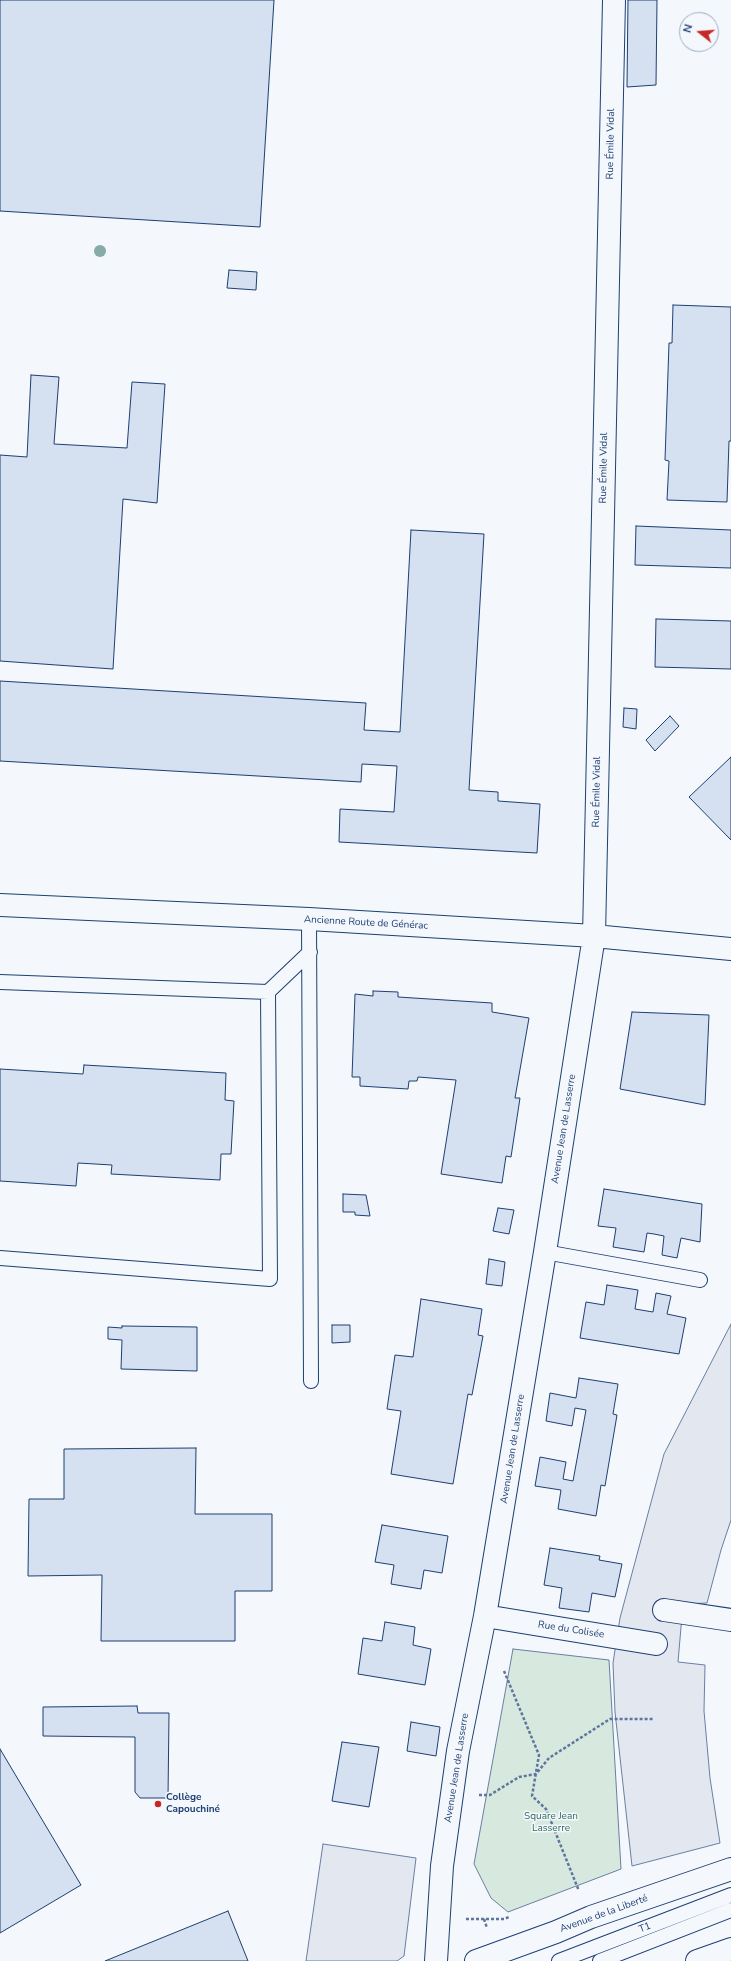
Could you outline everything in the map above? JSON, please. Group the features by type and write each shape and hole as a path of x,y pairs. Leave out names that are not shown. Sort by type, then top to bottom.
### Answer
{"street":[{"name":"Rue Émile Vidal","path":"594,936 614,0"},
{"name":"Ancienne Route de Générac","path":"0,905 309,919 594,936 731,949"},
{"name":"Avenue Jean de Lasserre","path":"436,1961 442,1866 458,1751 485,1616 545,1252 594,936"},
{"path":"664,1610 731,1620"},
{"name":"Rue du Colisée","path":"485,1616 656,1644"},
{"name":"Avenue de la Liberté","path":"476,1961 556,1932 592,1917 731,1869"},
{"path":"697,1961 731,1949"}],"lane":[{"path":"309,919 311,1381"},
{"path":"0,982 268,992 310,952"},
{"path":"0,1258 270,1279 268,992"},
{"path":"545,1252 700,1280"},
{"name":"T1","path":"559,1961 731,1895"},
{"name":"T1","path":"600,1961 731,1910"}],"path":[{"path":"477,1655 502,1666 539,1755 532,1796 546,1809 578,1883 580,1892 574,1894"},
{"path":"476,1795 490,1794 519,1777 536,1774 549,1758 610,1719 654,1719"},
{"path":"464,1912 464,1919 504,1918 511,1916"},
{"path":"484,1919 488,1931"}],"green space":[{"name":"Square Jean Lasserre","path":"513,1649 609,1660 621,1869 508,1912 491,1898 474,1864"}],"shaded area":[{"path":"731,1324 731,1520 721,1550 707,1603 683,1604 678,1662 705,1665 704,1711 710,1778 720,1843 632,1866 615,1712 613,1663 620,1618 664,1454"},
{"path":"323,1844 416,1858 404,1956 397,1961 306,1961"}],"building":[{"path":"0,0 274,0 260,227 0,211"},
{"path":"628,0 657,0 656,85 627,87"},
{"path":"229,270 257,272 256,290 227,288"},
{"path":"673,305 731,307 731,441 729,441 727,502 667,500 669,461 665,460 669,343 672,343"},
{"path":"31,375 59,377 54,444 127,448 132,382 165,384 157,503 123,499 113,669 0,661 0,455 27,457"},
{"path":"636,526 731,530 731,568 635,565"},
{"path":"411,530 484,534 469,790 498,792 498,801 540,804 537,853 339,842 340,809 394,812 397,766 362,764 361,782 0,761 0,681 366,703 364,730 400,732"},
{"path":"656,619 731,621 731,669 655,667"},
{"path":"624,708 637,709 636,729 623,727"},
{"path":"670,716 679,726 655,751 646,740"},
{"path":"731,757 731,840 689,797"},
{"path":"373,991 398,992 398,997 492,1003 492,1012 529,1018 515,1098 520,1098 511,1157 506,1156 502,1183 441,1174 456,1080 418,1077 417,1081 409,1081 408,1089 360,1086 360,1077 352,1077 355,994 373,996"},
{"path":"632,1012 709,1015 705,1105 620,1089"},
{"path":"84,1065 226,1073 225,1100 234,1101 231,1154 221,1154 220,1180 111,1174 112,1165 78,1163 76,1186 0,1181 0,1069 83,1074"},
{"path":"604,1189 702,1204 700,1242 681,1238 677,1258 662,1255 664,1236 654,1234 647,1233 644,1252 613,1247 616,1228 598,1226"},
{"path":"343,1194 366,1195 370,1216 355,1215 355,1212 343,1212"},
{"path":"498,1208 514,1210 509,1234 493,1231"},
{"path":"489,1259 505,1262 502,1286 486,1284"},
{"path":"607,1285 638,1290 635,1309 653,1312 656,1293 671,1296 667,1314 686,1318 679,1354 580,1338 586,1302 604,1305"},
{"path":"421,1299 482,1309 478,1335 483,1336 472,1395 468,1394 453,1484 391,1474 401,1411 387,1409 395,1355 413,1357"},
{"path":"332,1325 350,1325 350,1342 332,1343"},
{"path":"122,1326 197,1327 197,1371 121,1369 122,1340 108,1339 108,1327 122,1328"},
{"path":"579,1378 618,1384 613,1414 617,1415 605,1486 601,1485 596,1516 558,1509 561,1490 535,1486 540,1457 566,1462 563,1479 573,1481 586,1410 575,1408 572,1426 546,1421 550,1393 576,1398"},
{"path":"196,1448 195,1514 272,1514 272,1591 235,1591 235,1641 101,1641 102,1575 28,1576 29,1499 64,1499 64,1449"},
{"path":"382,1525 448,1536 442,1573 424,1570 421,1589 391,1584 394,1565 375,1562"},
{"path":"550,1548 600,1556 599,1560 622,1564 615,1597 592,1593 589,1612 559,1608 562,1588 544,1585"},
{"path":"385,1622 415,1627 413,1645 431,1649 425,1685 358,1674 363,1638 382,1641"},
{"path":"137,1706 138,1713 169,1713 168,1798 140,1798 135,1792 135,1737 43,1736 43,1707"},
{"path":"411,1722 440,1727 436,1756 407,1751"},
{"path":"342,1742 379,1747 369,1807 332,1801"},
{"path":"0,1749 81,1885 0,1933"},
{"path":"228,1911 248,1961 105,1961"}],"place":[{"name":"Collège Capouchiné","path":"158,1804"}]}
